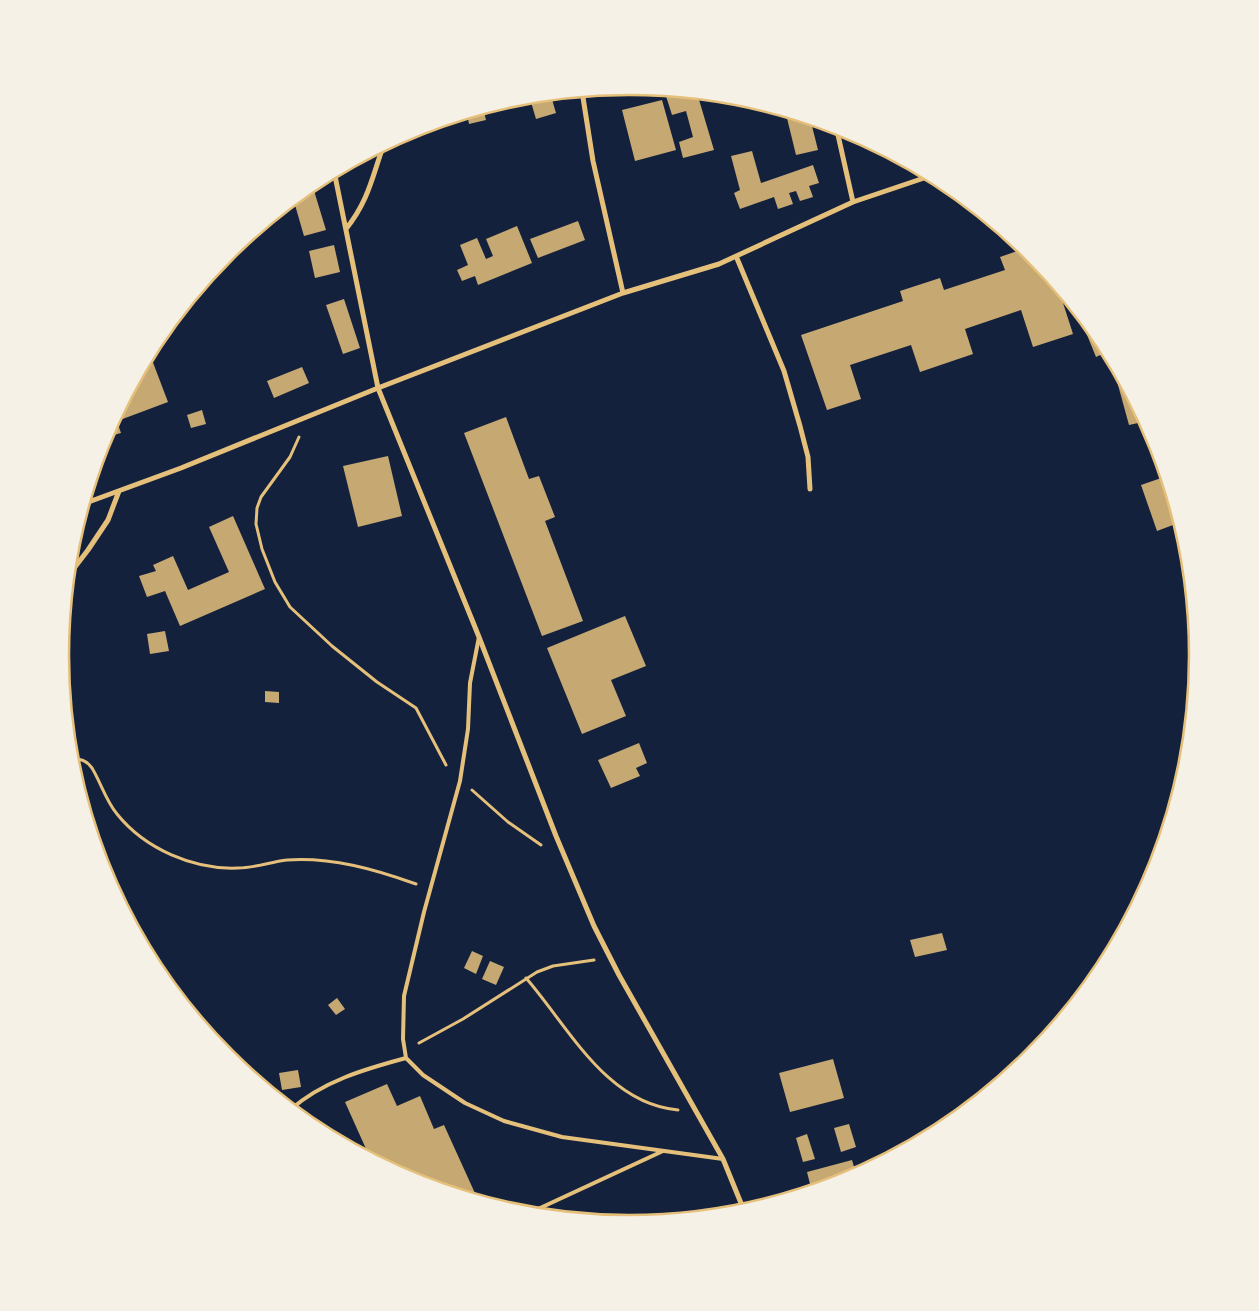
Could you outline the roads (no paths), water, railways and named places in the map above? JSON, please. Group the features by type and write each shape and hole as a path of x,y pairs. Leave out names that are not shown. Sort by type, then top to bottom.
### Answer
{"street":[{"path":"583,97 601,199 623,293"},
{"path":"838,135 853,202"},
{"path":"346,229 356,216 369,191 381,153"},
{"path":"336,178 378,388 594,926 723,1159 742,1204"},
{"path":"91,501 181,468 378,388 623,293 719,264 853,202 923,178"},
{"path":"736,256 784,371 808,457 810,489"},
{"path":"77,564 108,520 119,491"}],"lane":[{"path":"478,637 470,683 468,729 460,781 404,996 403,1040 406,1058 422,1075 465,1103 504,1121 562,1137 723,1159"},
{"path":"295,1105 303,1098 336,1080 406,1058"},
{"path":"540,1208 663,1151"}]}
